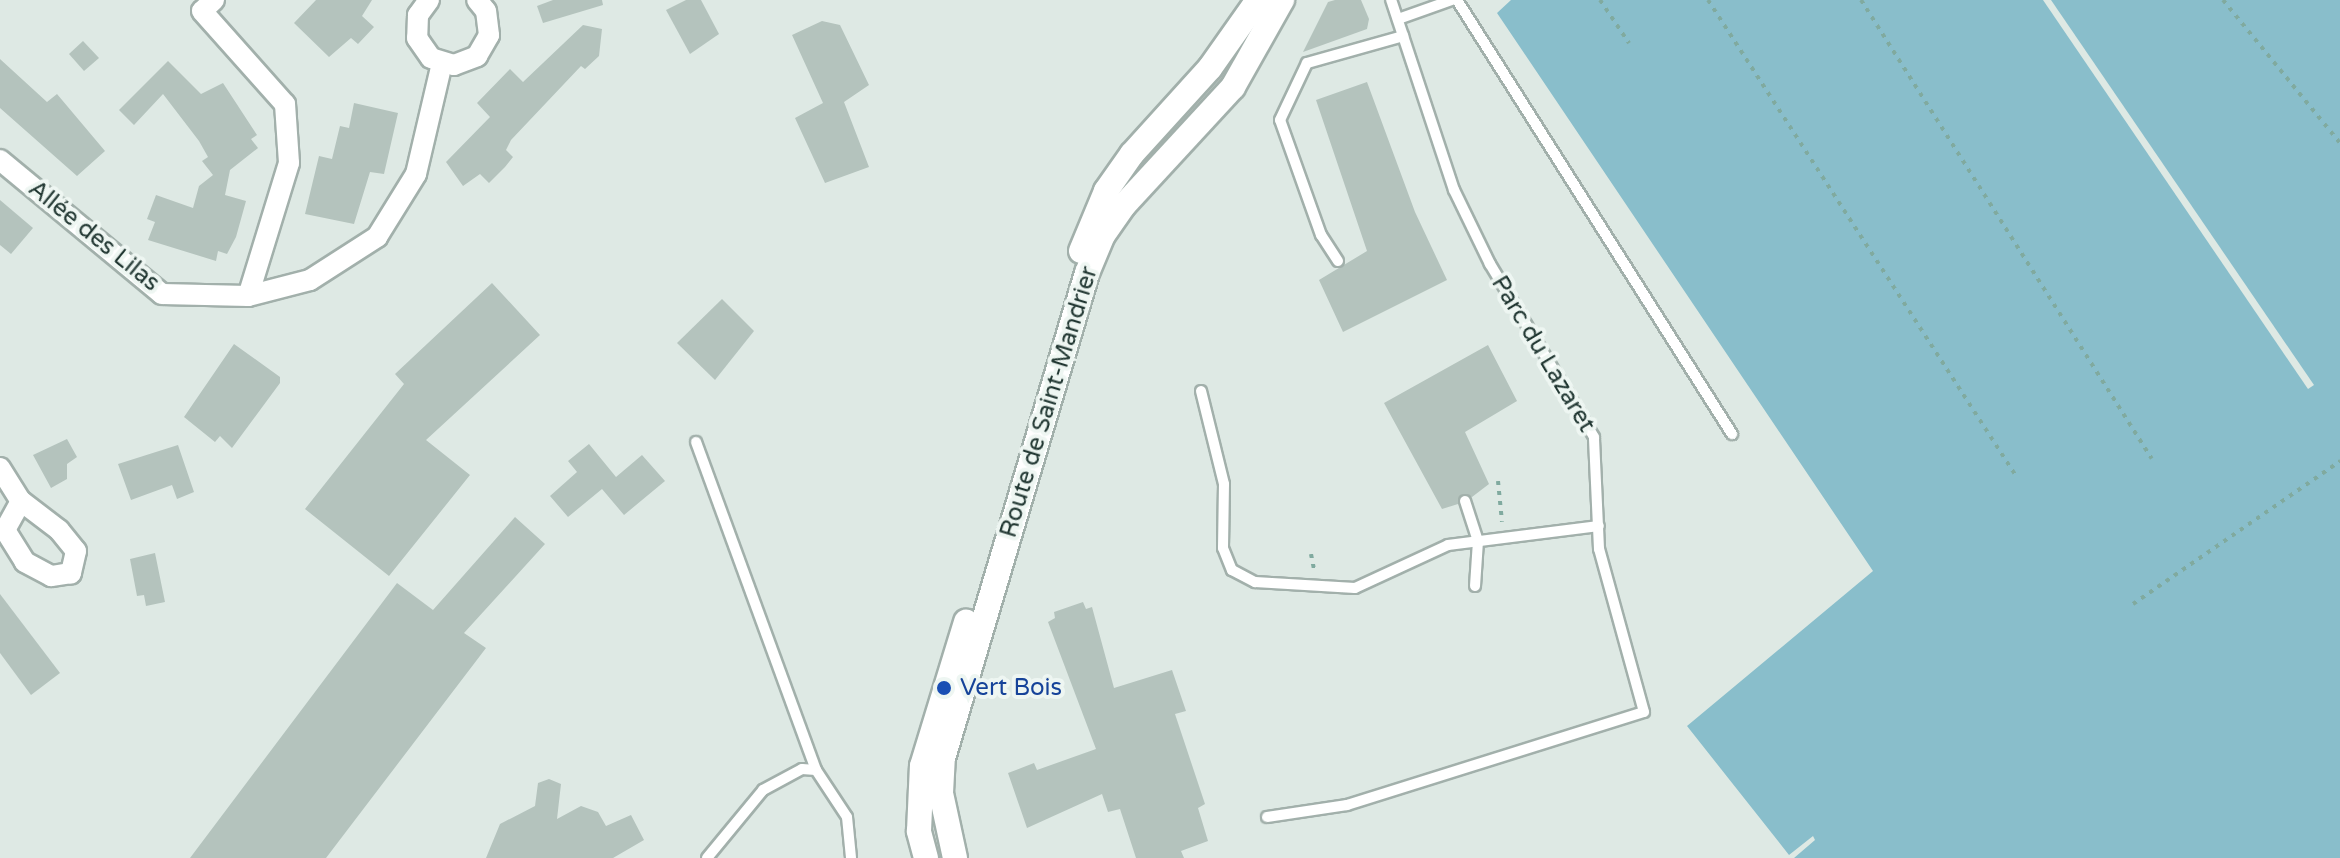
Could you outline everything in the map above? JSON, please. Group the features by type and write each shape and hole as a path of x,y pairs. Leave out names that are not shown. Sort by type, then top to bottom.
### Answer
{"main road":[{"name":"Route de Saint-Mandrier","path":"926,858 918,796 929,734 1090,226 1132,154 1210,68 1258,0"},
{"name":"Route de Saint-Mandrier","path":"955,858 942,804 943,758 1087,273 1103,235 1125,204 1233,87 1282,0"}],"street":[{"path":"429,0 418,15 417,38 442,63 466,62 485,46 490,23 477,0"},
{"path":"208,6 285,104 289,163 248,296"},
{"name":"Allée des Lilas","path":"0,160 162,294 248,296 310,280 377,237 416,174 442,63"},
{"path":"0,468 21,501"}],"lane":[{"name":"Parc du Lazaret","path":"1267,817 1347,805 1644,712 1599,549 1594,437 1490,264 1454,190 1391,0"},
{"path":"1398,19 1455,0 1732,434"},
{"path":"1338,261 1321,235 1280,120 1307,63 1403,36"},
{"path":"1201,391 1224,484 1223,548 1232,570 1255,582 1355,588 1448,545 1599,526"},
{"path":"696,442 816,770 847,817 851,858"},
{"path":"1465,501 1478,541 1475,586"},
{"path":"707,858 763,790 802,769 816,770"}],"path":[{"path":"1600,0 1629,43"},
{"path":"1708,0 2016,476"},
{"path":"1861,0 2152,459"},
{"path":"2223,0 2340,143"},
{"path":"2133,604 2340,461"}],"water":[{"path":"1511,0 2340,0 2340,858 1794,858 1815,840 1813,836 1789,855 1687,726 1873,571 1497,13"}],"pier":[{"path":"2043,0 2051,0 2314,385 2308,389"}],"building":[{"path":"316,0 372,0 362,16 374,27 358,44 351,38 329,57 294,23"},
{"path":"553,0 602,0 603,5 543,23 537,6"},
{"path":"686,0 701,0 719,34 690,54 666,10"},
{"path":"1361,0 1369,19 1367,29 1303,52 1328,2"},
{"path":"822,21 840,25 869,85 844,102 869,167 825,183 795,118 823,103 792,35"},
{"path":"583,25 602,29 599,56 585,69 581,66 511,140 506,150 513,157 489,183 480,174 463,186 446,162 490,117 477,103 510,69 523,82"},
{"path":"83,41 99,58 84,71 69,54"},
{"path":"0,59 47,102 57,94 105,151 77,176 0,108"},
{"path":"168,61 201,94 223,83 257,135 251,139 258,148 230,170 225,195 246,201 236,237 227,254 218,251 216,261 148,240 155,222 147,219 156,195 193,208 199,186 213,175 202,161 208,157 199,141 163,94 134,125 119,110"},
{"path":"1367,82 1415,212 1447,280 1343,332 1319,280 1367,251 1316,100"},
{"path":"354,103 398,113 384,174 370,172 354,224 305,214 319,156 332,159 340,126 349,128"},
{"path":"0,200 33,228 11,254 0,245"},
{"path":"492,283 540,335 426,440 470,475 389,576 305,509 404,384 395,374"},
{"path":"722,299 754,331 715,380 677,343"},
{"path":"234,344 280,377 280,383 232,448 220,436 215,442 184,417"},
{"path":"1488,345 1517,401 1465,432 1489,484 1472,497 1462,494 1458,504 1442,509 1384,403"},
{"path":"67,439 77,457 67,464 67,479 51,488 33,455"},
{"path":"589,444 616,477 642,455 665,481 624,515 602,489 568,517 550,496 577,472 568,461"},
{"path":"178,445 194,492 177,499 172,485 131,500 118,464"},
{"path":"515,517 545,544 464,633 486,648 326,858 190,858 397,583 433,610"},
{"path":"155,553 165,602 146,606 144,595 137,596 130,559"},
{"path":"0,594 60,673 31,695 0,653"},
{"path":"1083,602 1086,609 1092,607 1114,688 1172,670 1186,711 1175,714 1205,804 1198,808 1208,841 1181,851 1184,858 1136,858 1120,809 1108,812 1102,794 1027,828 1008,773 1034,763 1037,770 1096,749 1048,622 1055,618 1054,612"},
{"path":"549,779 561,784 557,819 581,806 598,812 606,826 631,815 644,840 613,858 486,858 500,824 535,806 538,783"}],"place":[{"name":"Vert Bois","path":"944,688"}]}
